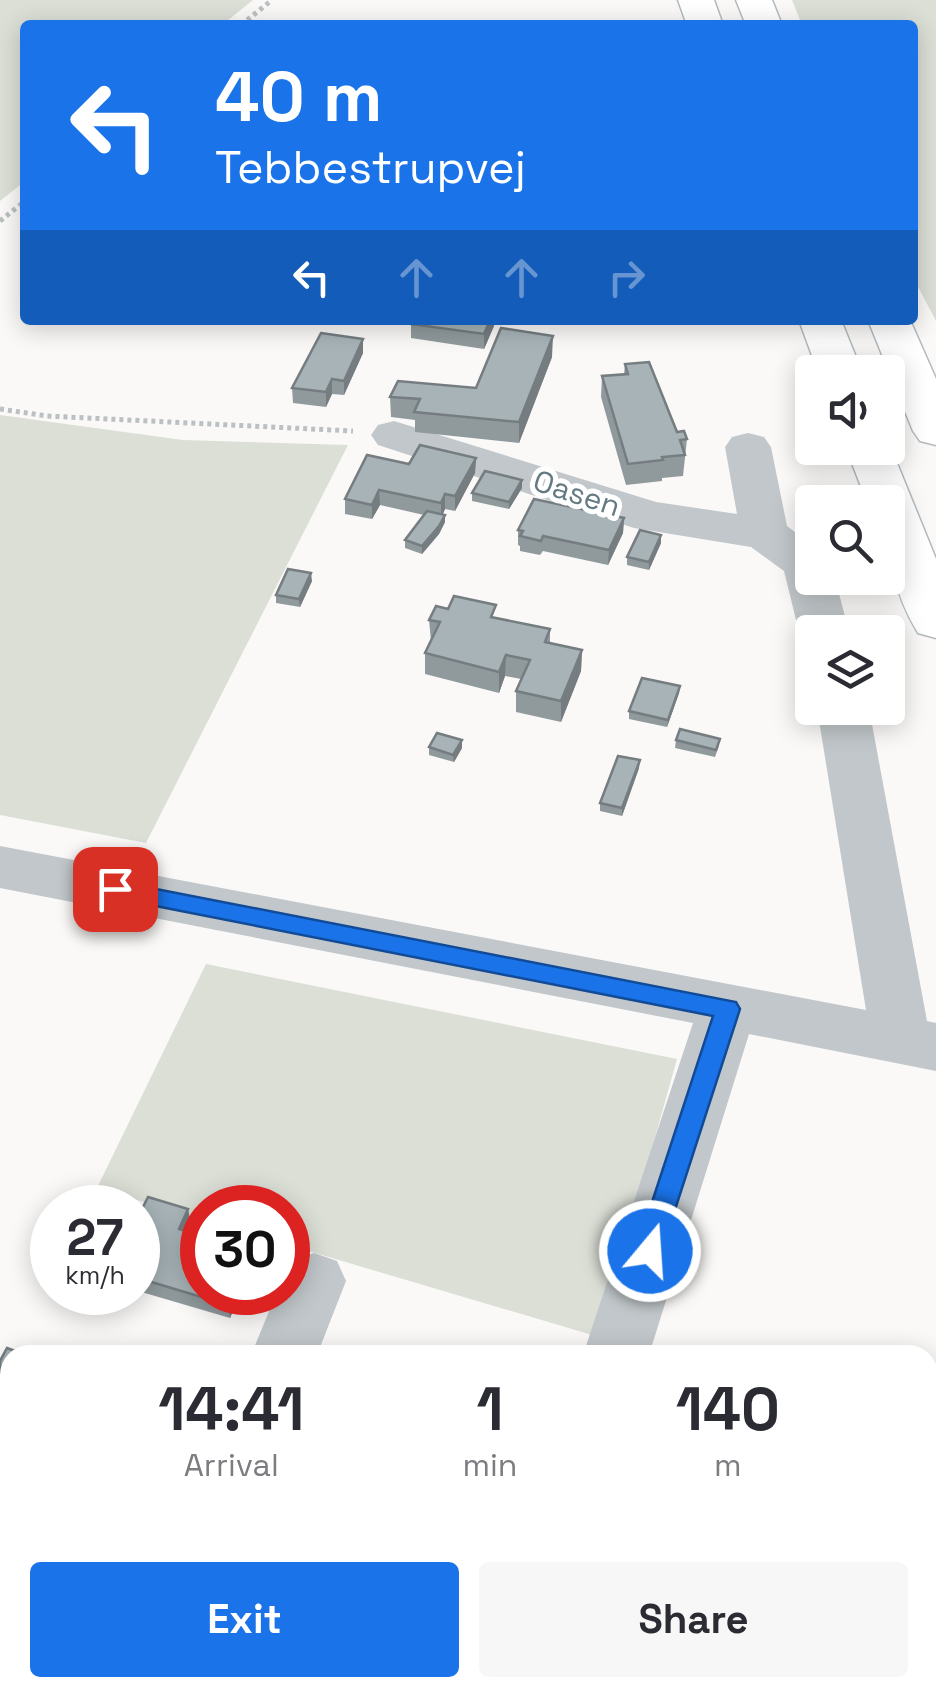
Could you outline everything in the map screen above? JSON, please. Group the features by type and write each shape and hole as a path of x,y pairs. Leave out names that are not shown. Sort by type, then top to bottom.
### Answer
{"highway":[{"path":"822,325 833,355"},
{"path":"891,325 936,430"},
{"path":"876,465 936,621"}],"street":[{"name":"Oasen","path":"394,435 651,517 764,532 807,564 820,615"},
{"path":"748,447 764,532"},
{"path":"0,867 918,1043 847,725"},
{"path":"619,1345 728,1009"},
{"path":"288,1345 314,1281"}],"path":[{"path":"248,20 272,0"},
{"path":"0,221 20,205"},
{"path":"0,409 47,416 394,435"}],"shaded area":[{"path":"0,0 253,0 228,20 20,20 20,185 0,201"},
{"path":"792,0 936,0 936,321 918,287 918,20 800,20"},
{"path":"0,415 183,440 348,445 146,843 0,815"},
{"path":"206,964 677,1059 599,1337 310,1252 310,1185 180,1185 180,1213 160,1207 160,1185 98,1185"}],"building":[{"path":"418,325 488,325 484,334"},
{"path":"501,328 553,336 519,422 414,412 420,399 390,397 398,381 476,388"},
{"path":"321,333 363,339 344,381 332,379 326,392 292,388"},
{"path":"649,362 677,432 684,431 687,439 680,440 685,455 628,464 602,376 628,374 625,364"},
{"path":"420,445 476,458 455,496 445,494 441,503 379,490 372,505 345,499 367,455 409,464"},
{"path":"485,471 522,480 509,502 472,493"},
{"path":"534,499 624,518 609,550 543,536 541,541 520,536 523,531 518,530"},
{"path":"427,511 445,515 439,526 422,546 405,540"},
{"path":"640,530 661,535 649,562 627,557"},
{"path":"288,569 311,573 299,599 276,595"},
{"path":"454,596 496,605 491,617 550,629 545,642 582,650 561,701 516,691 530,660 506,655 499,672 425,653 440,622 429,620 436,606 448,609"},
{"path":"642,678 680,686 668,720 629,711"},
{"path":"680,729 720,739 716,750 676,740"},
{"path":"437,733 462,740 453,755 429,747"},
{"path":"618,756 640,760 622,808 600,803"},
{"path":"160,1201 180,1207 180,1291 160,1285"}],"route":[{"path":"115,889 728,1009 650,1251"}]}
